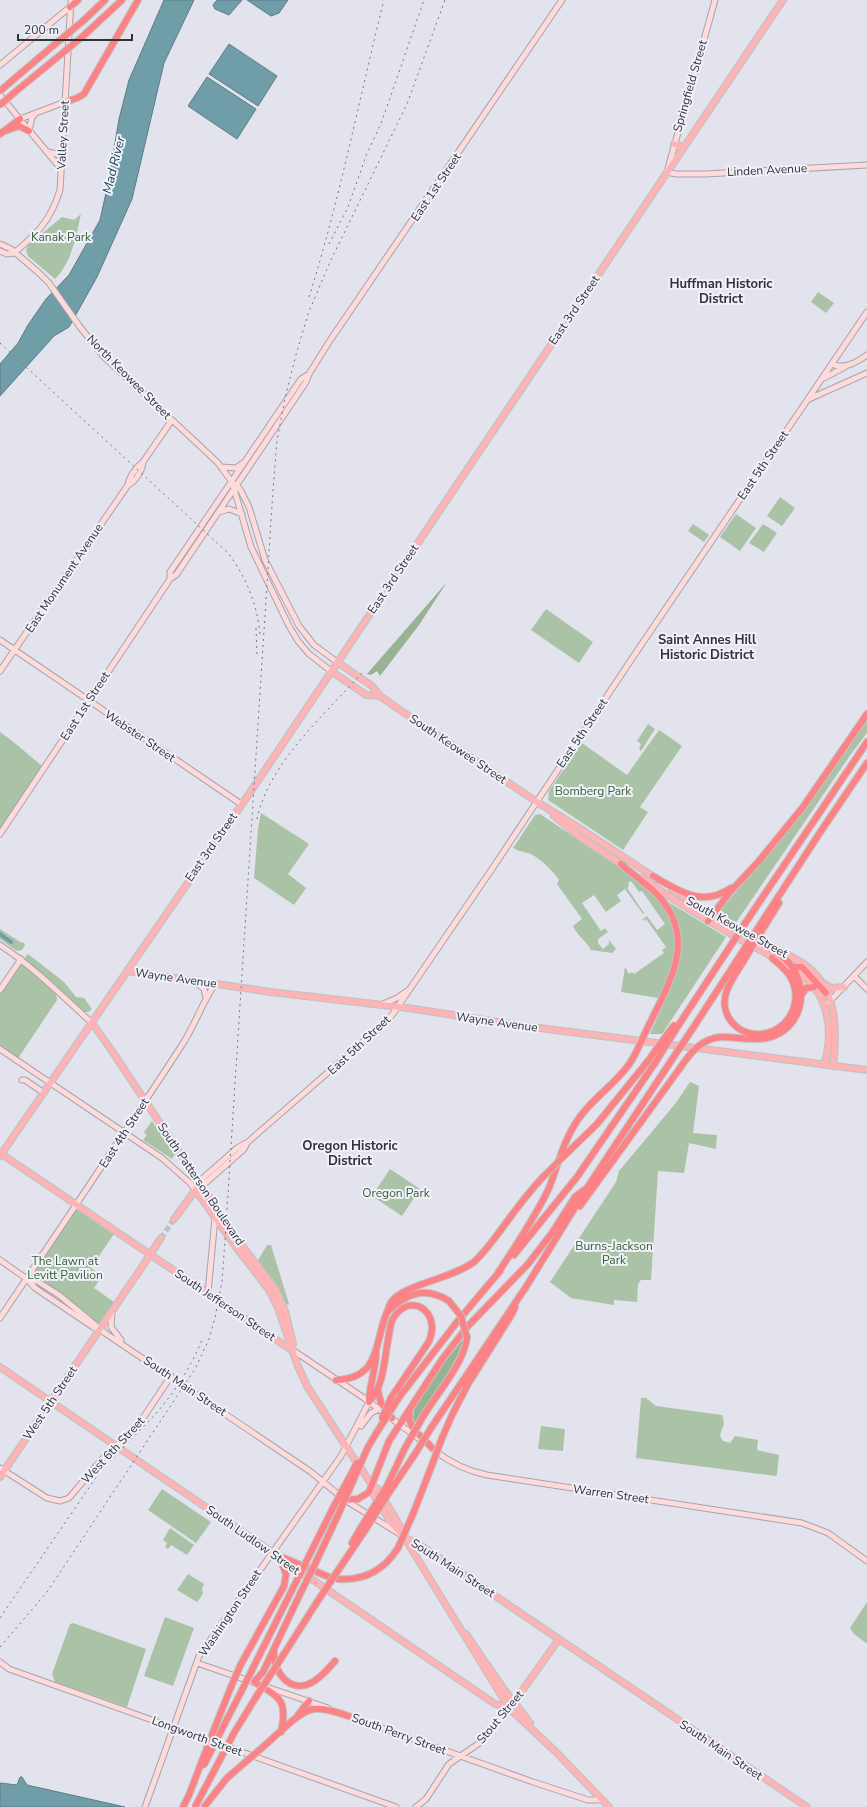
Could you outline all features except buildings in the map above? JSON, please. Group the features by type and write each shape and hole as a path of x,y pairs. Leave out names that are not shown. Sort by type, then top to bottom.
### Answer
{"highway":[{"path":"71,3 78,0"},
{"path":"0,91 83,21 105,0"},
{"path":"0,105 122,0"},
{"path":"65,102 78,98 84,94 138,0"},
{"path":"2,132 20,119"},
{"path":"2,132 19,126 29,130"},
{"path":"710,919 740,881 759,861 803,808 867,714"},
{"path":"336,1380 351,1378 361,1374 369,1365 376,1349 382,1325 392,1301 398,1295 413,1288 454,1274 474,1261 487,1248 524,1198 596,1124 676,1025 867,742"},
{"path":"194,1807 256,1697 344,1562 362,1530 389,1489 415,1454 669,1064 748,949 797,868 867,763"},
{"path":"498,1273 538,1210 549,1186 560,1154 577,1121 589,1105 616,1080 630,1063 673,972 678,955 678,938 674,920 665,904 652,889 634,877 621,864"},
{"path":"653,876 684,893 704,898 719,894 740,881"},
{"path":"570,1217 588,1197 616,1155 691,1053 700,1044 711,1039 721,1037 766,1038 780,1033 796,1018 801,1005 802,994 794,970 782,957 730,925"},
{"path":"748,949 727,990 724,1009 728,1018 741,1030 761,1034 769,1032 784,1024 794,1009 796,1002 792,978 794,970 798,966 802,967 826,993"},
{"path":"772,958 792,978"},
{"path":"802,994 806,988 814,987"},
{"path":"183,1807 332,1510 377,1432 400,1396 457,1322 544,1219 577,1176 655,1063 676,1025"},
{"path":"345,1500 355,1500 369,1492 384,1450 411,1405 443,1358 468,1326 528,1264 552,1233 575,1197 587,1188"},
{"path":"388,1311 402,1299 414,1294 433,1294 449,1301 462,1316 467,1338 458,1362 405,1448 389,1489"},
{"path":"338,1579 354,1579 373,1573 386,1563 398,1548 413,1514 442,1438 459,1401 512,1314 517,1298"},
{"path":"377,1432 391,1398 428,1343 432,1334 432,1320 427,1312 420,1307 410,1306 402,1308 392,1319 378,1392 381,1403 392,1418"},
{"path":"369,1402 369,1394 377,1359 376,1349"},
{"path":"369,1402 378,1392"},
{"path":"411,1405 409,1413 412,1428 432,1448"},
{"path":"281,1732 284,1715 280,1700 274,1694 254,1682 261,1674 302,1592 368,1447"},
{"path":"189,1795 240,1666 284,1586 286,1574 278,1556"},
{"path":"278,1556 329,1578"},
{"path":"274,1649 274,1661 278,1673 286,1681 295,1685 312,1683 335,1661"},
{"path":"289,1725 309,1701"},
{"path":"204,1807 227,1778 303,1713 314,1708 325,1709 360,1720"}],"main road":[{"name":"East 1st Street","path":"0,834 170,579 176,575 234,491 306,382 309,374 562,0"},
{"name":"Springfield Street","path":"667,172 714,0"},
{"name":"East 3rd Street","path":"1,1154 92,1024 242,804 783,0"},
{"path":"0,65 71,3"},
{"name":"Valley Street","path":"14,254 36,234 54,208 60,190 71,3"},
{"path":"0,95 61,169"},
{"path":"20,119 65,102"},
{"path":"29,130 32,118 36,113"},
{"path":"674,144 684,147"},
{"path":"48,152 58,154 63,147"},
{"name":"Linden Avenue","path":"667,172 676,174 701,174 867,165"},
{"name":"North Keowee Street","path":"0,244 11,249 14,254 27,262 49,283 80,327 104,357 221,467 232,482 255,558 293,634 309,654 331,671"},
{"name":"North Keowee Street","path":"0,251 6,254 14,254"},
{"name":"East 5th Street","path":"174,1219 201,1184 244,1149 248,1142 385,1023 411,988 537,802 634,654 867,312"},
{"path":"823,378 867,355"},
{"path":"832,364 839,366 849,365"},
{"path":"806,401 867,373"},
{"name":"East 1st Street","path":"170,579 170,572 301,379 309,374"},
{"name":"East Monument Avenue","path":"0,671 128,485 129,480 172,420"},
{"path":"221,467 236,468 245,462"},
{"name":"North Keowee Street","path":"232,482 238,485"},
{"path":"238,485 249,507 265,560 299,626 314,645 337,662"},
{"path":"219,512 229,509 242,514"},
{"name":"Webster Street","path":"0,640 242,804"},
{"name":"South Keowee Street","path":"337,662 372,686 380,696 537,802 653,876 710,919 730,925 803,964 818,980 830,1001 836,1029 833,1066"},
{"name":"South Keowee Street","path":"331,671 366,694 380,696"},
{"name":"South Keowee Street","path":"537,802 580,837 621,864 805,978 814,987 824,1006 828,1021 829,1038 824,1065"},
{"path":"0,944 21,959 92,1024"},
{"path":"0,990 21,959"},
{"path":"824,1006 867,962"},
{"name":"Wayne Avenue","path":"127,971 397,1007 524,1026 867,1070"},
{"path":"854,976 867,989"},
{"path":"818,980 831,988 844,987"},
{"path":"195,981 203,987 206,998"},
{"name":"East 4th Street","path":"0,1318 125,1133 191,1031 206,998 216,984"},
{"path":"380,1005 398,997 411,988"},
{"name":"South Patterson Boulevard","path":"92,1024 110,1048 237,1239 277,1293 288,1319 293,1338 294,1351"},
{"path":"0,1048 165,1160 196,1191"},
{"path":"22,1080 25,1080 44,1093"},
{"name":"South Jefferson Street","path":"1,1154 380,1409 447,1460"},
{"name":"South Patterson Boulevard","path":"196,1191 269,1290 278,1308 299,1368 307,1386 372,1485 378,1489 400,1526 404,1537 455,1619 470,1647 511,1706 609,1807"},
{"path":"208,1293 215,1218"},
{"path":"100,1329 161,1238"},
{"name":"South Main Street","path":"0,1260 27,1278 37,1282 66,1300 100,1329 323,1481 345,1500 404,1537 423,1547 807,1807"},
{"path":"112,1311 111,1327 127,1347"},
{"name":"West 5th Street","path":"0,1477 2,1470 51,1402 100,1329"},
{"path":"276,1339 282,1336 286,1331"},
{"name":"South Ludlow Street","path":"0,1367 495,1704 511,1706"},
{"name":"West 6th Street","path":"2,1470 43,1496 55,1501 69,1498 91,1471 141,1422 171,1376"},
{"path":"355,1432 369,1402"},
{"path":"355,1432 369,1414 380,1409"},
{"name":"Washington Street","path":"145,1807 199,1656 323,1481 355,1432"},
{"name":"Warren Street","path":"447,1460 469,1471 491,1476 802,1523 823,1530 840,1540 867,1561"},
{"name":"Stout Street","path":"418,1806 426,1799 449,1764 478,1744 511,1706 559,1639"},
{"name":"Longworth Street","path":"0,1662 9,1669 396,1807"},
{"name":"South Perry Street","path":"197,1663 588,1800 602,1800"}],"green space":[{"name":"Kanak Park","path":"81,214 75,240 66,265 55,279 28,256 26,251 28,245 62,217 74,220"},
{"path":"818,292 834,303 826,313 811,302"},
{"path":"780,497 795,508 782,526 767,516"},
{"path":"736,514 756,528 740,551 720,537"},
{"path":"693,524 709,535 704,542 688,531"},
{"path":"763,524 777,533 764,552 749,543"},
{"path":"447,582 419,625 380,676 377,671 371,675 367,674"},
{"path":"546,609 593,642 579,663 531,630"},
{"path":"867,720 867,733 851,754 735,924 717,914 800,817"},
{"path":"648,724 655,729 641,751 639,749 641,744 637,741"},
{"name":"Bomberg Park","path":"659,730 682,746 640,807 648,812 623,850 548,800 549,791 582,743 627,775"},
{"path":"0,732 45,768 0,834"},
{"path":"261,813 309,844 288,874 306,888 294,905 254,878 258,829"},
{"path":"540,814 625,871 650,890 660,900 672,924 675,940 675,958 659,998 621,992 625,967 629,974 632,972 634,974 664,953 662,950 666,947 646,919 644,921 643,919 647,916 657,930 665,924 642,891 639,892 631,881 628,883 629,886 627,888 644,913 643,914 625,889 617,895 621,901 606,912 594,895 582,903 601,931 605,928 608,932 598,939 598,943 603,949 609,944 609,940 616,949 612,953 591,950 573,926 582,919 557,884 559,880 556,876 535,856 513,848 535,815"},
{"path":"665,900 726,937 662,1034 650,1034 670,990 680,955 677,935"},
{"path":"0,929 24,943 25,945 22,950 17,951 0,939"},
{"path":"28,954 64,982 76,997 84,998 92,1009 88,1012 82,1012 26,961 25,957"},
{"path":"21,959 55,989 57,1000 17,1060 0,1049 0,990"},
{"name":"Burns-Jackson Park","path":"690,1082 699,1086 693,1133 717,1135 716,1149 689,1143 684,1173 658,1171 651,1280 641,1280 638,1284 637,1302 614,1300 614,1305 571,1298 550,1282 616,1182 619,1171 675,1104"},
{"path":"152,1121 175,1154 172,1159 143,1140 147,1135 144,1132"},
{"name":"Oregon Park","path":"390,1169 420,1189 402,1216 372,1196"},
{"name":"The Lawn at Levitt Pavilion","path":"77,1205 116,1231 91,1268 102,1276 94,1288 117,1304 100,1329 37,1282 27,1279"},
{"path":"267,1245 271,1245 289,1304 286,1305 276,1287 257,1262"},
{"path":"463,1339 456,1359 450,1370 415,1423 413,1418 414,1408 419,1399 440,1368"},
{"path":"641,1398 646,1398 656,1406 722,1415 724,1424 720,1436 723,1441 730,1443 735,1436 758,1440 757,1450 779,1455 777,1475 636,1458"},
{"path":"541,1426 565,1429 563,1451 538,1449"},
{"path":"162,1489 211,1522 196,1543 148,1510"},
{"path":"170,1528 194,1545 187,1555 171,1545 168,1549 165,1547 167,1543 163,1540"},
{"path":"188,1574 204,1584 202,1589 203,1594 197,1602 177,1590"},
{"path":"867,1602 866,1643 854,1634 850,1628"},
{"path":"165,1617 194,1628 173,1686 144,1676"},
{"path":"73,1623 146,1649 127,1707 55,1682 52,1674 70,1624"}],"water":[{"name":"Mad River","path":"164,0 194,0 164,63 132,199 97,277 69,327 54,336 0,396 0,364 18,343 28,325 46,299 69,275 100,220 109,179 119,119 129,80"},
{"path":"217,0 242,0 229,15 215,9 213,5"},
{"path":"247,0 288,0 279,13 271,16"},
{"path":"229,44 277,76 258,106 209,74"},
{"path":"207,77 256,109 237,139 188,106"},
{"path":"20,1777 22,1777 27,1785 125,1807 0,1807 0,1783 17,1785"}],"waterway":[{"path":"0,934 11,942"}],"tunnel":[{"path":"161,1238 174,1219"}],"railway":[{"path":"309,297 340,186 384,0"},
{"path":"329,244 348,207 366,156 382,121 424,0"},
{"path":"0,1647 47,1592 195,1369 209,1339 215,1318 222,1282 225,1240 277,441 285,398 308,314 330,262 407,104 445,0"},
{"path":"0,343 228,553 240,571 250,591 259,623 260,634"},
{"path":"256,628 257,656"},
{"path":"257,819 263,799 273,779 286,759 300,740 363,672"},
{"path":"0,1618 99,1473 155,1415 171,1395 185,1374 202,1340"}],"district":[{"name":"Huffman Historic District","path":"721,292"},
{"name":"Saint Annes Hill Historic District","path":"707,648"},
{"name":"Oregon Historic District","path":"350,1154"}]}
